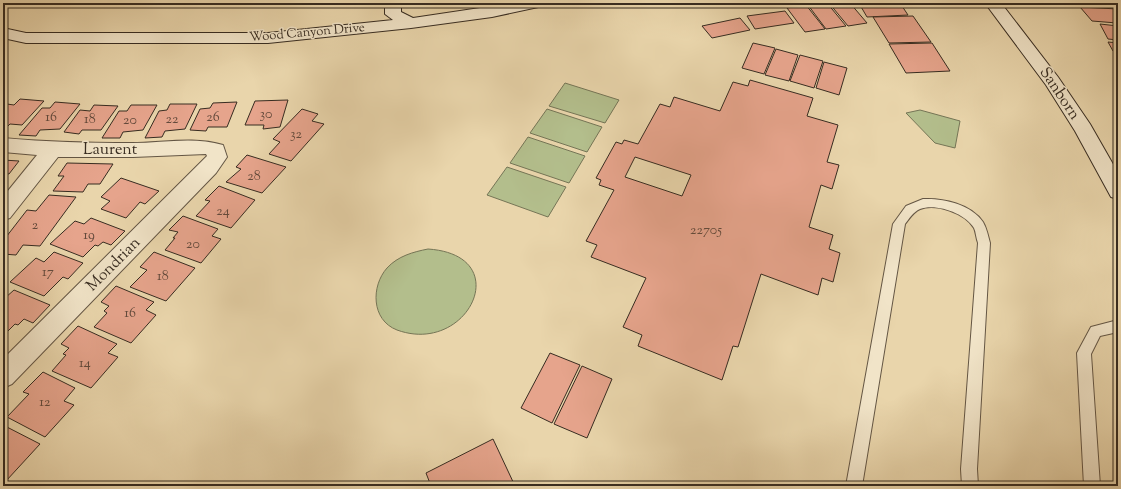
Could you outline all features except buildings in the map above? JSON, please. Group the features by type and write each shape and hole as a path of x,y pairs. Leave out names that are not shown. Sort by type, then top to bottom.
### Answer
{"street":[{"path":"393,3 394,14 412,23 422,7"},
{"name":"Wood Canyon Drive","path":"3,33 26,38 268,38 412,23 492,12 537,3"},
{"name":"Sanborn","path":"993,3 1052,81 1083,129 1118,191"},
{"name":"Laurent","path":"3,145 53,150 133,150 196,147 207,147 216,150"},
{"path":"3,212 53,150"},
{"name":"Mondrian","path":"3,376 209,168 218,157 216,150"}],"lane":[{"path":"854,486 899,224 906,213 911,209 916,206 929,204 945,205 963,212 978,226 984,243 969,469 970,486"},
{"path":"1092,486 1084,353 1096,331 1118,326"}],"green space":[{"path":"565,83 619,100 605,123 549,106"},
{"path":"547,109 602,127 587,152 530,133"},
{"path":"920,110 960,121 955,148 935,143 906,113"},
{"path":"528,137 585,156 569,183 510,163"},
{"path":"507,167 566,187 548,217 487,195"},
{"path":"428,249 455,255 471,268 476,284 472,302 461,317 444,329 422,334 397,330 388,325 382,319 378,311 376,293 378,284 387,268 396,260 411,253"}]}
